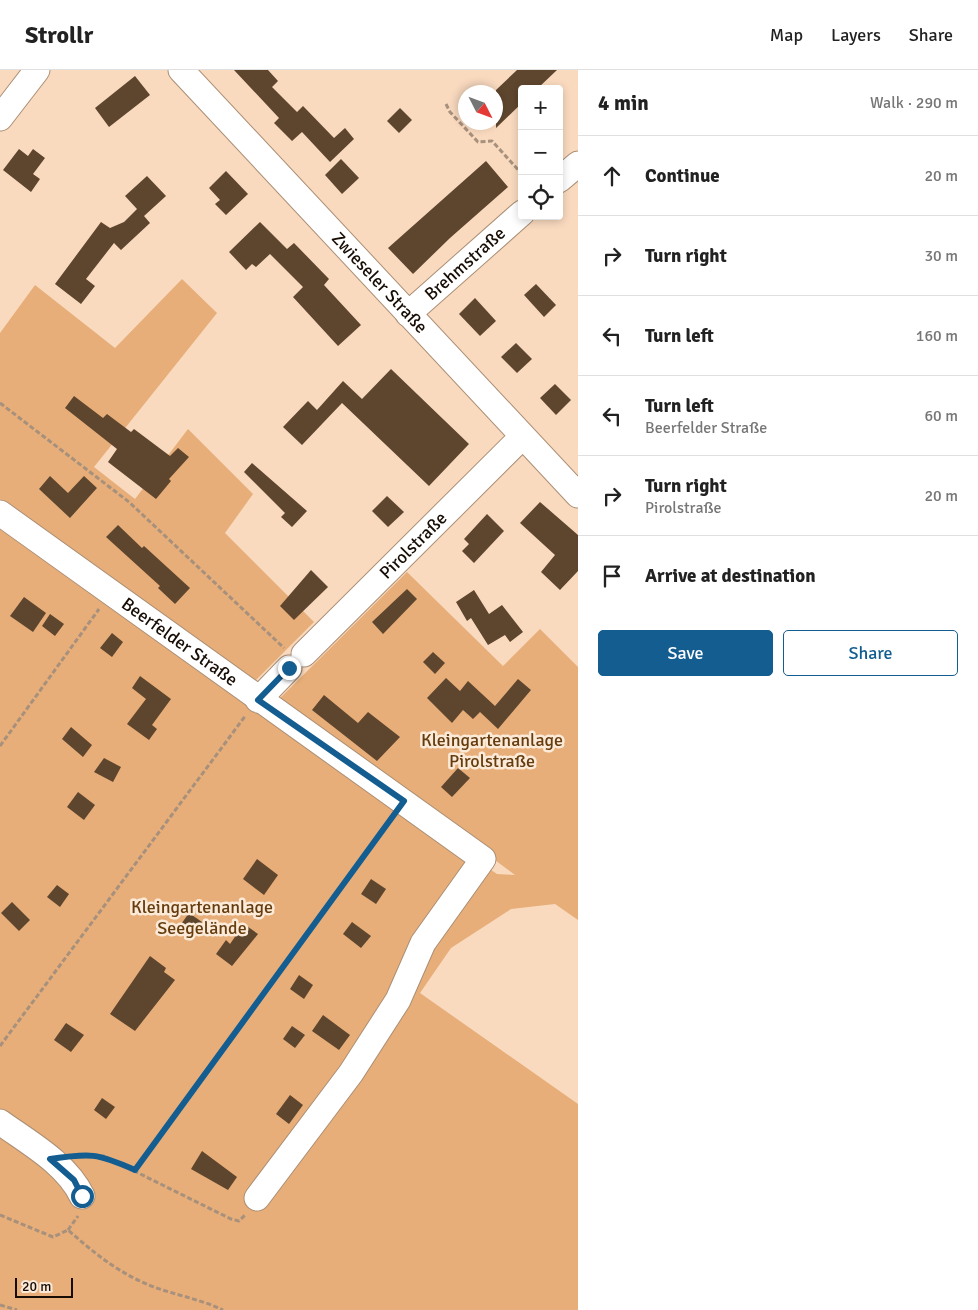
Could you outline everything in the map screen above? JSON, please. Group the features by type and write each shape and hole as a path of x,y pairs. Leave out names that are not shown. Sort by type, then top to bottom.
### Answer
{"street":[{"path":"0,118 37,70"},
{"name":"Zwieseler Straße","path":"181,70 578,495"},
{"path":"563,177 578,164"},
{"name":"Brehmstraße","path":"408,314 518,217"},
{"name":"Pirolstraße","path":"255,704 294,659 522,437"},
{"name":"Beerfelder Straße","path":"0,512 111,593 255,704 404,801 483,859 423,943 398,1000 351,1072 257,1198"},
{"path":"0,1122 50,1159 74,1180 82,1196"}],"path":[{"path":"446,104 450,112 478,142 492,141 518,170"},
{"path":"0,403 129,502 294,659"},
{"path":"0,746 111,593"},
{"path":"0,1046 255,704"},
{"path":"135,1170 404,801"},
{"path":"50,1159 81,1154 104,1156 231,1219 239,1221 257,1198"},
{"path":"0,1215 52,1237 68,1230 104,1262 141,1282 209,1303 223,1310"},
{"path":"0,1305 17,1310"}],"green space":[{"path":"182,279 217,313 94,467 135,499 188,429 253,494 225,533 314,622 250,686 0,499 0,333 35,285 115,348"},
{"path":"0,529 252,707 497,874 515,875 279,699 407,572 503,666 540,629 578,667 578,920 555,904 511,909 451,948 420,993 578,1104 578,1310 0,1310"}],"building":[{"path":"234,70 268,70 278,81 272,87 297,112 303,106 334,138 345,128 354,139 330,162 302,132 292,141 274,123 279,118"},
{"path":"517,70 557,70 541,85 518,85 518,107 503,121 503,85 501,85"},
{"path":"135,76 150,95 109,127 95,108"},
{"path":"400,108 412,120 399,133 387,121"},
{"path":"19,149 28,156 33,149 45,158 33,174 40,179 31,192 3,170"},
{"path":"341,159 359,178 342,194 325,175"},
{"path":"486,161 508,187 450,238 413,274 388,248"},
{"path":"226,171 248,194 226,215 215,204 220,200 209,188"},
{"path":"147,176 166,196 144,216 150,223 121,250 114,243 86,279 95,286 81,304 55,284 101,222 110,228 124,222 137,209 125,196"},
{"path":"260,222 287,249 294,243 329,279 324,285 361,325 338,346 293,297 303,287 270,254 256,267 252,264 246,270 229,252"},
{"path":"536,284 556,305 544,317 524,295"},
{"path":"475,298 496,321 480,336 459,314"},
{"path":"516,343 532,359 517,373 501,357"},
{"path":"391,369 469,444 429,486 342,403 302,445 283,427 308,401 317,410 343,381 362,399"},
{"path":"555,384 571,400 556,415 540,398"},
{"path":"74,396 103,418 107,414 131,432 134,429 170,456 178,448 189,457 169,479 171,481 156,499 108,462 117,449 65,408"},
{"path":"252,463 307,511 292,527 281,517 285,513 244,472"},
{"path":"50,476 68,493 84,476 97,488 70,518 39,489"},
{"path":"387,496 404,512 388,527 372,511"},
{"path":"540,502 578,535 578,571 560,590 541,572 555,555 520,523"},
{"path":"487,514 504,531 474,563 462,551 469,544 464,539"},
{"path":"118,525 142,548 144,546 190,588 175,604 158,588 160,586 106,537"},
{"path":"311,570 328,587 294,620 280,606"},
{"path":"407,589 417,599 383,634 372,622"},
{"path":"474,590 489,614 502,605 523,632 510,642 505,635 488,645 471,618 467,621 456,602"},
{"path":"24,597 46,613 33,632 10,616"},
{"path":"50,614 64,624 55,636 42,626"},
{"path":"112,633 123,642 112,657 100,648"},
{"path":"433,652 445,663 435,674 423,662"},
{"path":"140,676 171,699 152,725 157,729 149,740 127,724 146,699 132,688"},
{"path":"446,678 460,691 468,681 495,706 518,679 531,690 498,729 480,712 473,719 463,710 452,723 427,698"},
{"path":"324,695 358,723 368,712 400,737 377,761 312,710"},
{"path":"71,727 92,745 83,757 62,739"},
{"path":"104,758 121,767 113,782 94,772"},
{"path":"458,768 470,778 452,797 441,787"},
{"path":"78,792 95,805 84,820 67,807"},
{"path":"257,859 278,875 264,895 243,879"},
{"path":"371,879 386,889 376,904 361,894"},
{"path":"57,885 69,894 60,907 47,897"},
{"path":"12,902 30,920 19,931 1,913"},
{"path":"189,913 202,922 192,936 179,927"},
{"path":"352,922 371,936 361,948 343,934"},
{"path":"244,924 258,934 232,966 216,954 226,940 230,944"},
{"path":"150,956 166,968 164,972 175,980 135,1031 110,1014"},
{"path":"299,975 313,985 304,999 290,989"},
{"path":"323,1015 350,1035 339,1050 312,1031"},
{"path":"66,1023 84,1035 71,1052 54,1040"},
{"path":"292,1026 305,1035 295,1048 283,1039"},
{"path":"290,1095 303,1105 289,1124 276,1114"},
{"path":"102,1098 115,1107 106,1119 94,1110"},
{"path":"202,1151 237,1177 228,1190 191,1169"}],"route":[{"path":"82,1196 74,1180 50,1159 81,1154 104,1156 135,1170 404,801 258,700 289,668"}],"park label":[{"name":"Kleingartenanlage Pirolstraße","path":"492,750"},
{"name":"Kleingartenanlage Seegelände","path":"202,918"}]}
